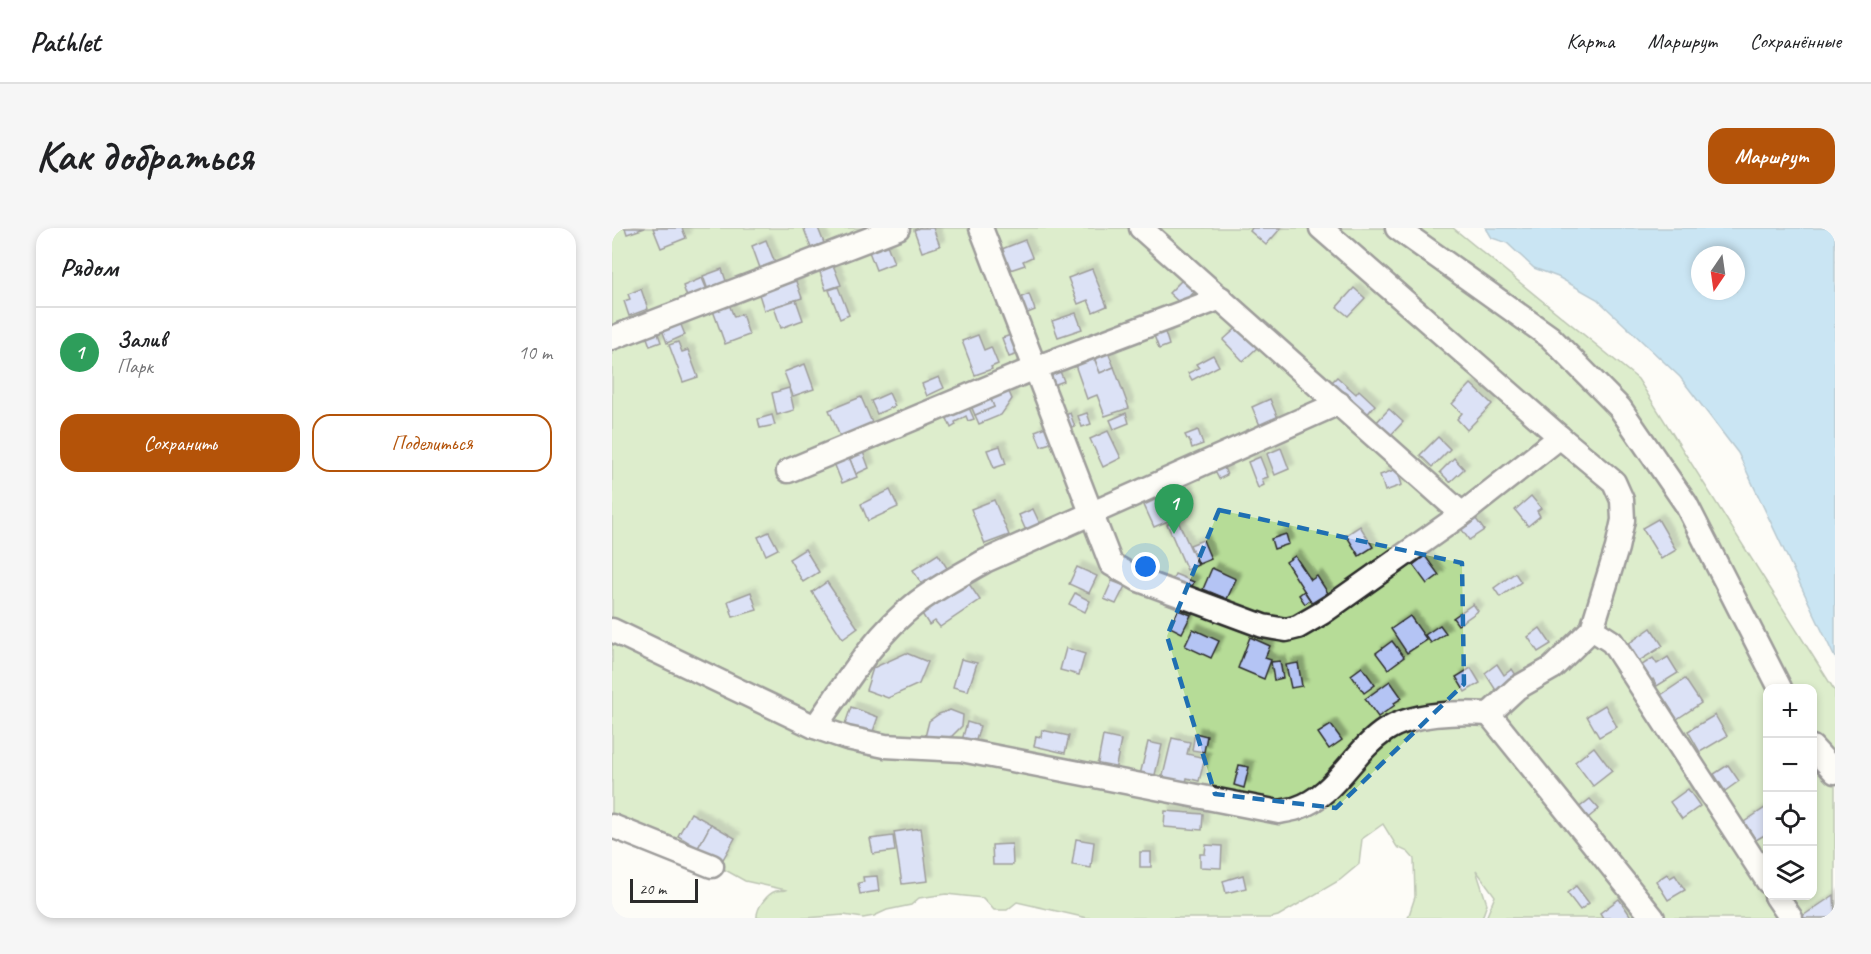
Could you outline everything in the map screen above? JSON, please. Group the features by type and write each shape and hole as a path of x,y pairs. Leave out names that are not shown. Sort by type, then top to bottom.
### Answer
{"lane":[{"path":"612,338 898,228"},
{"path":"981,228 1111,564 1149,584 1263,626 1286,630 1298,627 1322,613 1462,513 1560,437"},
{"path":"1141,228 1462,513"},
{"path":"612,630 814,727 847,738 885,746 961,750 1279,812 1298,808 1315,798 1387,729 1407,721 1460,712 1489,714 1517,688 1552,668 1592,628 1617,548 1623,520 1622,500 1614,483 1321,228"},
{"path":"1397,228 1550,337 1620,408 1686,504 1778,684"},
{"path":"788,471 1035,368 1221,298"},
{"path":"814,727 892,625 915,604 985,561 1339,403"},
{"path":"1592,628 1612,642 1763,876"},
{"path":"1489,714 1653,918"},
{"path":"1817,752 1835,772"},
{"path":"612,825 712,866"},
{"path":"1779,900 1791,918"}],"highlighted area":[{"path":"1219,510 1462,563 1464,684 1336,808 1215,794 1167,636"}],"green space":[{"path":"612,228 1453,228 1638,379 1835,691 1835,918 1486,918 1495,896 1476,870 1487,904 1482,918 1408,918 1415,897 1414,859 1408,852 1397,847 1383,824 1362,839 1359,864 1340,880 1278,916 1270,918 1087,918 1017,902 1007,910 994,910 983,898 946,894 919,898 911,905 863,918 844,915 757,918 758,910 766,898 776,891 786,890 745,881 679,844 612,819"}],"water":[{"path":"1486,228 1835,228 1835,658 1738,453 1680,377 1597,299 1558,277 1534,268 1507,243 1492,238"}],"building":[{"path":"625,228 645,228 627,234"},
{"path":"653,228 682,228 686,238 661,248"},
{"path":"818,228 824,243 811,248 804,229"},
{"path":"933,228 940,246 922,252 914,230"},
{"path":"1252,228 1281,228 1266,245 1250,231"},
{"path":"766,240 775,263 760,268 752,246"},
{"path":"1025,240 1032,257 1023,261 1025,265 1010,270 1002,249"},
{"path":"886,242 894,263 876,270 868,249"},
{"path":"833,265 841,285 826,290 819,269"},
{"path":"722,269 727,284 708,290 703,276"},
{"path":"1092,269 1107,306 1093,312 1088,300 1078,304 1068,278"},
{"path":"794,276 802,298 764,310 757,288"},
{"path":"702,278 707,290 687,297 683,286"},
{"path":"1183,279 1195,291 1182,305 1169,293"},
{"path":"838,287 849,315 840,319 829,290"},
{"path":"1354,288 1365,298 1348,316 1337,307"},
{"path":"641,289 648,309 629,316 624,301 630,299 628,294"},
{"path":"1029,294 1035,310 1025,314 1019,298"},
{"path":"727,299 734,317 742,314 749,335 725,344 711,305"},
{"path":"796,300 803,320 781,328 774,307"},
{"path":"1076,313 1082,329 1058,337 1052,321"},
{"path":"679,320 685,335 667,343 661,327"},
{"path":"1163,326 1169,345 1159,349 1152,330"},
{"path":"1239,326 1259,346 1243,361 1223,340"},
{"path":"657,331 661,342 650,346 646,335"},
{"path":"1014,334 1021,353 1009,357 1002,338"},
{"path":"978,335 984,350 991,347 998,364 991,367 992,369 975,375 962,341"},
{"path":"678,342 682,352 688,350 698,377 683,382 669,345"},
{"path":"1106,347 1114,367 1100,373 1092,352"},
{"path":"1213,355 1219,366 1192,380 1188,373 1199,368 1196,364"},
{"path":"1094,358 1100,373 1114,367 1129,408 1105,416 1097,395 1087,399 1075,365"},
{"path":"805,364 814,389 793,396 784,372"},
{"path":"1059,369 1064,381 1048,387 1044,375"},
{"path":"939,377 944,388 927,396 922,384"},
{"path":"1337,377 1356,394 1359,390 1375,405 1365,417 1329,385"},
{"path":"1471,384 1492,404 1467,430 1457,419 1462,413 1452,404"},
{"path":"1006,385 1012,399 1001,415 979,424 975,415 994,407 988,392"},
{"path":"789,388 794,410 777,415 772,393"},
{"path":"988,392 994,407 975,415 969,401"},
{"path":"889,393 895,406 877,414 871,401"},
{"path":"861,397 873,425 841,439 829,410"},
{"path":"1270,399 1280,423 1262,430 1252,407"},
{"path":"966,401 974,419 968,421 966,416 955,422 956,425 951,428 944,411"},
{"path":"1389,409 1403,422 1389,437 1374,425"},
{"path":"1070,413 1075,427 1066,431 1061,417"},
{"path":"1087,413 1091,424 1082,427 1078,416"},
{"path":"1126,413 1129,423 1114,429 1110,420"},
{"path":"772,415 775,425 760,428 758,419"},
{"path":"1048,426 1054,442 1041,446 1035,431"},
{"path":"1198,430 1203,444 1192,448 1185,435"},
{"path":"1108,431 1121,458 1103,467 1090,439"},
{"path":"1438,437 1450,449 1432,467 1420,455"},
{"path":"1000,446 1006,464 994,468 987,450"},
{"path":"1281,448 1289,469 1275,475 1267,454"},
{"path":"863,452 869,468 856,474 849,457"},
{"path":"849,457 857,477 842,483 834,463"},
{"path":"1260,457 1268,477 1262,479 1264,485 1258,488 1248,462"},
{"path":"1454,458 1464,469 1450,482 1440,472"},
{"path":"1222,463 1227,475 1219,479 1213,467"},
{"path":"1397,469 1402,485 1385,491 1380,475"},
{"path":"1186,488 1192,501 1173,509 1167,496"},
{"path":"890,490 898,507 868,521 861,504"},
{"path":"1163,496 1173,519 1154,527 1144,505"},
{"path":"1531,496 1541,508 1537,511 1540,516 1528,526 1515,510"},
{"path":"994,500 1009,535 985,544 971,509"},
{"path":"1033,509 1041,526 1027,533 1019,515"},
{"path":"1177,519 1198,565 1187,570 1167,524"},
{"path":"1476,519 1484,530 1469,540 1460,527"},
{"path":"1658,519 1676,550 1661,559 1642,528"},
{"path":"1360,526 1373,547 1359,556 1346,535"},
{"path":"769,532 778,549 766,555 758,537"},
{"path":"1286,534 1289,544 1274,549 1271,539"},
{"path":"1203,540 1211,559 1199,564 1190,545"},
{"path":"805,549 819,572 803,582 789,559"},
{"path":"938,554 947,568 937,575 940,579 924,588 913,570"},
{"path":"1295,556 1311,580 1317,576 1328,593 1312,603 1286,562"},
{"path":"1425,556 1439,575 1427,584 1413,565"},
{"path":"1077,567 1097,576 1089,593 1069,584"},
{"path":"1212,568 1236,579 1227,599 1203,589"},
{"path":"1515,573 1521,582 1500,597 1494,588"},
{"path":"1175,574 1194,582 1190,591 1171,583"},
{"path":"965,578 980,600 940,627 935,621 929,625 919,609"},
{"path":"1112,581 1125,586 1116,604 1104,599"},
{"path":"827,582 858,628 843,639 812,592"},
{"path":"1304,591 1310,600 1305,604 1299,595"},
{"path":"751,592 757,610 733,617 728,601"},
{"path":"1075,593 1090,601 1085,612 1069,604"},
{"path":"1473,604 1478,611 1458,625 1453,618"},
{"path":"1178,610 1191,615 1182,633 1170,627"},
{"path":"1410,616 1427,640 1407,653 1391,629"},
{"path":"1440,625 1446,633 1431,643 1425,635"},
{"path":"1540,628 1551,644 1538,652 1528,637"},
{"path":"1651,628 1663,646 1639,661 1628,644"},
{"path":"1193,629 1219,641 1211,658 1185,646"},
{"path":"1250,637 1270,646 1265,658 1271,660 1264,679 1238,668"},
{"path":"1392,641 1404,657 1388,669 1376,653"},
{"path":"1066,648 1085,654 1079,675 1060,670"},
{"path":"906,653 928,662 919,684 888,698 866,690 873,668"},
{"path":"1668,657 1678,673 1657,686 1653,679 1649,682 1639,667 1653,658 1657,664"},
{"path":"961,659 977,663 968,691 953,687"},
{"path":"1280,661 1283,678 1274,680 1271,662"},
{"path":"1298,663 1302,686 1291,688 1286,665"},
{"path":"1497,664 1504,675 1512,669 1518,678 1497,692 1485,673"},
{"path":"1362,667 1375,685 1364,693 1351,675"},
{"path":"1471,668 1480,683 1465,692 1456,677"},
{"path":"1685,679 1701,703 1677,719 1661,695"},
{"path":"1390,681 1402,698 1378,717 1365,699"},
{"path":"1605,705 1617,727 1599,737 1587,716"},
{"path":"851,707 878,717 871,737 844,727"},
{"path":"950,710 963,715 962,726 952,736 940,740 925,737 929,721"},
{"path":"1715,715 1727,736 1700,752 1688,731"},
{"path":"967,722 980,726 974,747 961,744"},
{"path":"1331,725 1342,740 1329,749 1318,733"},
{"path":"1042,730 1069,736 1065,753 1034,746 1036,736 1041,737"},
{"path":"1195,733 1207,736 1204,752 1192,750"},
{"path":"1103,736 1121,740 1115,771 1097,767"},
{"path":"1172,738 1190,742 1187,754 1205,758 1199,781 1187,778 1184,790 1161,784"},
{"path":"1148,742 1162,745 1154,779 1140,775"},
{"path":"1594,747 1612,771 1593,786 1575,762"},
{"path":"1239,765 1249,767 1244,788 1234,785"},
{"path":"1728,765 1739,781 1725,791 1714,774"},
{"path":"1688,789 1700,806 1682,819 1670,802"},
{"path":"1590,799 1599,809 1584,821 1576,810"},
{"path":"1763,809 1763,836 1756,840 1744,822"},
{"path":"1165,811 1203,814 1202,830 1164,827"},
{"path":"691,813 711,824 698,848 678,836"},
{"path":"711,824 735,838 722,861 698,848"},
{"path":"921,828 928,881 902,884 894,832"},
{"path":"893,836 895,851 873,854 870,839"},
{"path":"1076,839 1094,842 1091,868 1072,865"},
{"path":"1012,844 1013,865 993,865 992,845"},
{"path":"1206,845 1222,846 1221,868 1200,867 1200,854 1205,854"},
{"path":"1140,852 1151,852 1151,867 1140,867"},
{"path":"1667,874 1670,878 1675,875 1685,890 1668,900 1656,881"},
{"path":"1243,875 1246,888 1226,893 1223,881"},
{"path":"877,876 879,891 860,894 858,883 864,882 863,877"},
{"path":"1576,886 1589,903 1580,910 1567,893"},
{"path":"1834,895 1835,918 1801,917"},
{"path":"1619,899 1632,918 1603,918 1600,913"}],"place":[{"name":"Залив","path":"1174,534"}]}
